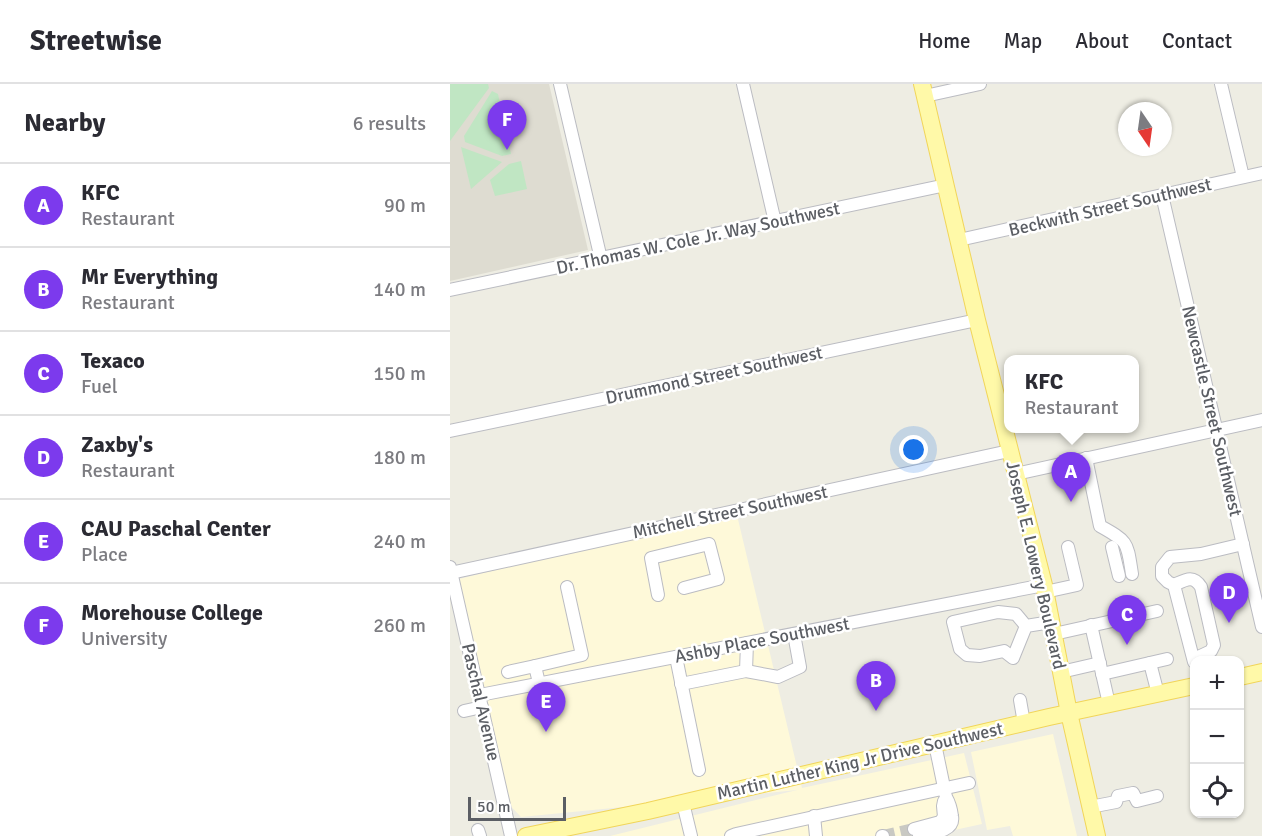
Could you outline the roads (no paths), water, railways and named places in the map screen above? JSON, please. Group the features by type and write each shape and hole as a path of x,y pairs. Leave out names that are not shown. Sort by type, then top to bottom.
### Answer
{"main road":[{"name":"Joseph E. Lowery Boulevard","path":"924,90 1004,427"},
{"name":"Joseph E. Lowery Boulevard","path":"1005,433 1045,589 1069,713 1097,836"},
{"path":"1244,676 1262,672"},
{"name":"Martin Luther King Jr Drive Southwest","path":"526,836 1109,704 1190,690"}],"street":[{"path":"560,84 601,259"},
{"path":"743,84 775,222"},
{"path":"924,90 980,84"},
{"path":"1221,84 1243,177"},
{"name":"Beckwith Street Southwest","path":"959,240 1262,173"},
{"name":"Dr. Thomas W. Cole Jr. Way Southwest","path":"450,290 946,185"},
{"name":"Newcastle Street Southwest","path":"1162,195 1262,627"},
{"name":"Drummond Street Southwest","path":"450,431 977,320"},
{"path":"1016,474 1262,420"},
{"name":"Mitchell Street Southwest","path":"451,570 1010,451"},
{"path":"1086,459 1100,526 1121,537 1128,548 1132,574"},
{"path":"658,595 651,558 709,544 718,579 684,588"},
{"path":"1193,656 1174,585 1162,576 1162,567 1170,557 1201,554 1243,544"},
{"name":"Ashby Place Southwest","path":"464,711 481,701 539,683 676,657 699,650 943,605 1077,585 1068,547"},
{"path":"1112,547 1119,576"},
{"name":"Paschal Avenue","path":"451,570 511,836"},
{"path":"1174,585 1185,579 1193,579 1201,586 1214,645 1211,651 1202,656"},
{"path":"508,672 582,655 567,587"},
{"path":"943,605 953,622 960,649 967,656 1004,651 1013,658 1026,626"},
{"path":"953,622 998,612 1016,614 1026,626 1053,628 1091,625 1157,611"},
{"path":"1091,625 1109,704"},
{"path":"681,684 746,671 778,677 800,667 794,634"},
{"path":"738,642 746,671"},
{"path":"676,657 699,770"},
{"path":"1061,672 1150,663 1167,659"},
{"path":"550,662 554,680"},
{"path":"1150,663 1158,694"},
{"path":"535,666 539,683"},
{"path":"1020,700 1024,723"},
{"path":"917,832 940,822 944,817 945,792 935,744"},
{"path":"730,836 945,792 969,783"},
{"path":"1090,807 1116,802 1118,796 1133,793 1137,801 1157,796"},
{"path":"683,802 691,836"},
{"path":"815,819 816,836"},
{"path":"815,819 823,836"}],"tunnel":[{"path":"883,836 914,829"}],"place":[{"name":"Morehouse College","path":"507,150"},
{"name":"KFC","path":"1071,502"},
{"name":"Zaxby's","path":"1229,623"},
{"name":"Texaco","path":"1127,645"},
{"name":"Mr Everything","path":"876,711"},
{"name":"CAU Paschal Center","path":"546,732"}]}
